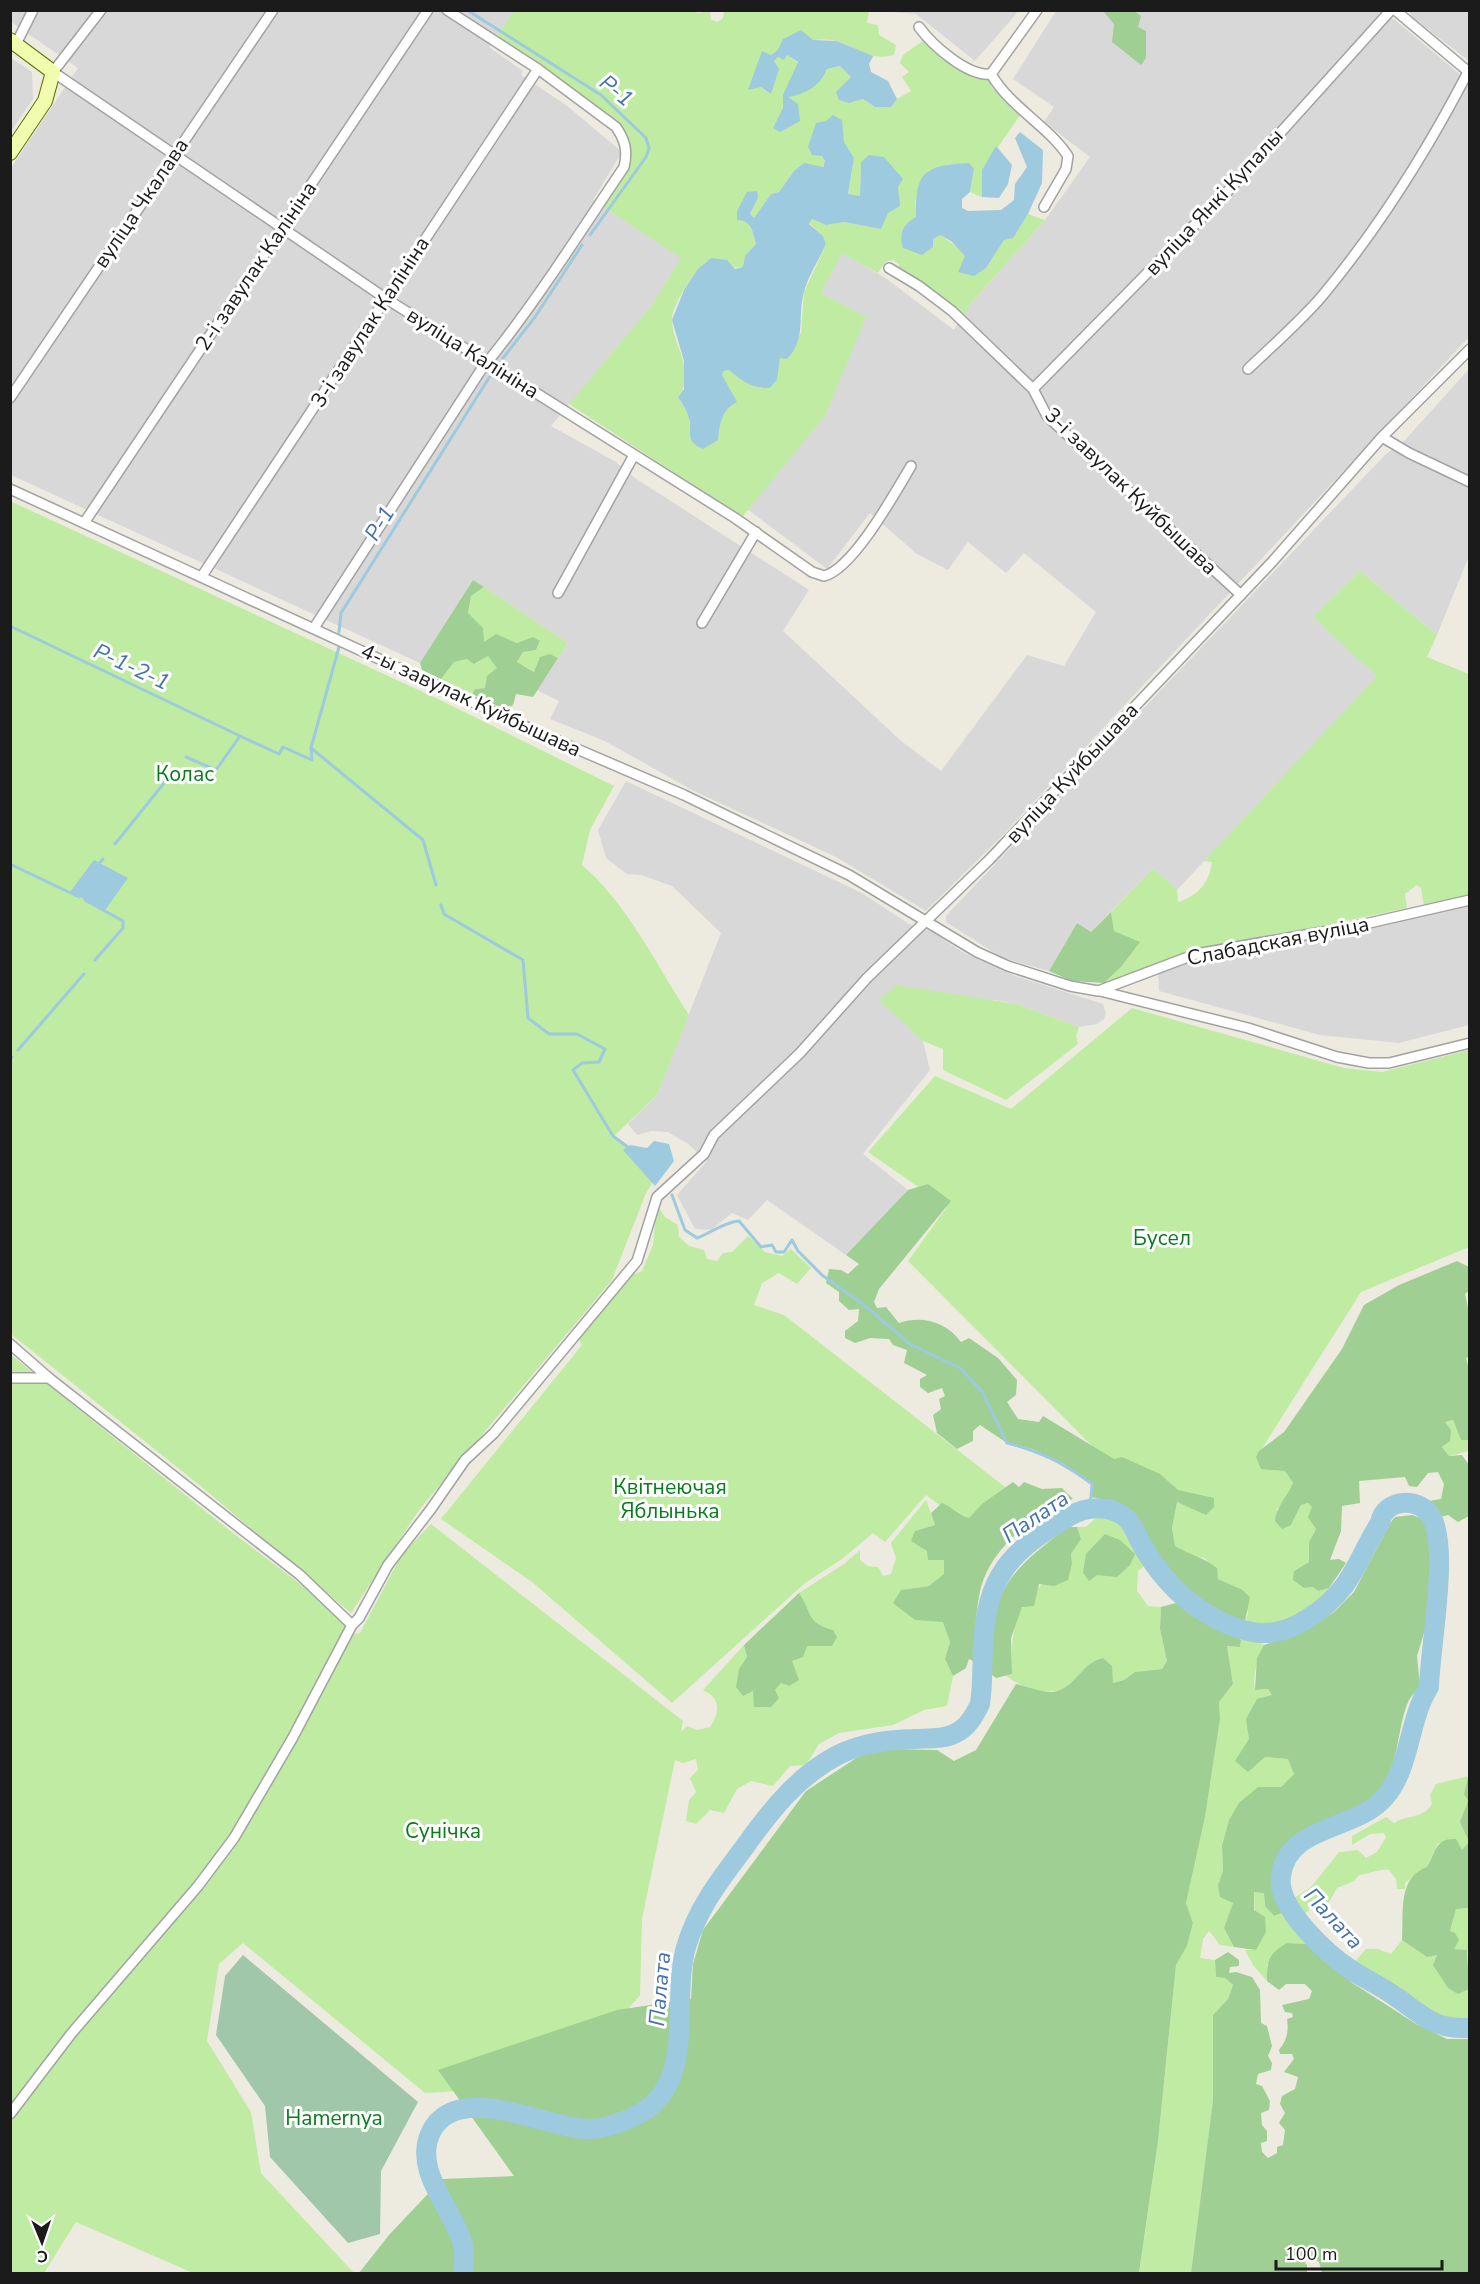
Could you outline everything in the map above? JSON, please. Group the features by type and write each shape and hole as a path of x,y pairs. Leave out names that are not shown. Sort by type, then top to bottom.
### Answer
{"street":[{"path":"13,42 33,10"},
{"path":"10,153 45,101 53,72 101,10"},
{"name":"вуліца Чкалава","path":"10,398 273,10"},
{"name":"2-і завулак Калініна","path":"84,523 428,10"},
{"path":"314,628 488,361 624,167 626,148 616,127 538,69 447,10"},
{"path":"991,74 1037,10"},
{"name":"вуліца Янкі Купалы","path":"1033,389 1227,192 1393,10 1469,72"},
{"path":"919,27 926,36 975,74 991,74"},
{"name":"вуліца Калініна","path":"13,42 53,72 175,152 385,298 756,532 812,572 824,576 841,567 875,524 911,466"},
{"name":"3-і завулак Калініна","path":"202,576 538,69"},
{"path":"1248,369 1322,296 1382,216 1430,144 1469,72"},
{"path":"991,74 999,88 1060,144 1068,156 1066,169 1044,207"},
{"name":"3-і завулак Куйбышава","path":"889,268 919,286 952,311 1033,389 1047,416 1241,595"},
{"name":"вуліца Куйбышава","path":"10,2114 71,2034 198,1886 234,1838 292,1739 352,1625 359,1618 388,1565 465,1460 494,1433 637,1261 646,1239 652,1208 666,1187 704,1154 714,1135 800,1053 867,978 990,859 1241,595 1382,437 1470,349"},
{"path":"1382,437 1409,453 1470,482"},
{"path":"558,593 634,455"},
{"name":"4-ы завулак Куйбышава","path":"10,489 542,734 684,795 849,875 926,920"},
{"path":"702,623 756,532"},
{"name":"Слабадская вуліца","path":"1098,991 1197,954 1356,926 1470,900"},
{"path":"926,920 977,952 1008,966 1070,986 1248,1028 1337,1057 1369,1063 1389,1063 1470,1043"},
{"path":"10,1344 49,1378 300,1575 352,1625"},
{"path":"10,1378 49,1378"}],"shaded area":[{"path":"869,10 1014,10 1017,13 975,61 916,14"},
{"path":"1377,10 1395,20 1469,82 1469,337 1002,836 926,911 836,857 694,791 605,741 550,719 559,701 537,690 568,643 473,580 420,663 11,475 11,168 78,68 11,22 10,11 514,11 489,47 523,71 521,75 566,105 622,152 593,200 682,258 652,305 551,426 616,462 635,478 809,590 783,631 900,740 941,771 1027,655 1064,666 1096,612 1024,553 1006,573 968,542 948,570 917,554 870,513 827,569 747,509 825,416 865,317 821,293 842,252 887,279 954,330 971,303 1045,220 1090,157 1044,122 1054,107 1013,79 1056,11"},
{"path":"1409,11 1469,11 1469,61 1412,17"},
{"path":"11,58 32,72 33,99 11,131"},
{"path":"1469,369 1469,556 1437,635 1360,571 1313,617 1378,676 1177,890 1153,868 1091,932 1077,923 1049,971 1001,957 946,922 946,916 995,864 1386,454 1405,440"},
{"path":"626,781 862,893 909,924 932,932 964,953 1015,976 1103,1004 1106,1013 1104,1019 1097,1024 1079,1027 1016,1004 995,1000 880,1000 923,1041 930,1070 863,1154 908,1190 846,1255 767,1200 748,1220 732,1213 711,1230 695,1229 677,1195 707,1161 688,1144 668,1132 652,1131 637,1135 628,1124 657,1095 721,933 672,886 641,875 627,874 606,858 598,830"},
{"path":"1469,905 1469,1025 1399,1043 1320,1035 1159,991 1158,972 1194,959"}],"green space":[{"path":"692,10 698,13 710,11 711,20 718,22 723,18 724,11 869,11 867,23 878,25 879,35 896,45 894,55 872,56 832,40 814,40 795,44 771,55 762,52 761,87 771,94 774,61 778,57 787,55 798,63 784,95 780,132 787,97 827,69 840,66 851,77 849,103 863,99 875,107 891,107 897,99 911,91 902,77 909,72 900,63 903,55 923,41 928,42 974,78 989,80 992,88 1021,114 982,170 982,197 970,192 974,169 969,164 949,164 928,171 916,199 915,206 920,221 933,239 940,235 986,268 1004,240 1013,237 1028,214 1045,220 971,303 963,317 899,269 899,264 893,260 885,262 878,273 842,253 821,293 866,317 825,416 742,517 569,404 652,305 681,258 602,206 626,169 617,125 572,88 496,37 514,11","holes":["844,142 854,158 848,195 860,196 861,162 881,229 844,222 826,225 812,219 809,223 823,236 826,245 804,292 801,333 780,358 777,380 770,388 758,387 743,381 729,370 724,371 722,375 729,406 721,419 718,440 690,437 689,416 678,397 686,378 672,320 682,294 697,270 743,267 745,256 756,244 750,224 745,220 758,198 750,214 754,218 771,194 779,192 794,171 804,164 822,167 825,161 821,155 812,155"]},
{"path":"1103,11 1134,11 1141,16 1138,27 1146,31 1146,58 1141,65 1112,42 1114,24"},
{"name":"Колас","path":"10,501 438,699 614,786 590,830 582,865 613,897 627,916 689,1015 657,1095 614,1136 659,1172 646,1193 612,1280 419,1510 351,1613 203,1488 11,1334"},
{"path":"1360,571 1437,635 1427,657 1469,674 1469,895 1424,906 1421,888 1417,885 1405,894 1407,908 1181,955 1104,983 1121,967 1139,943 1114,931 1111,912 1153,868 1177,890 1178,902 1197,892 1211,869 1212,862 1204,861 1377,676 1313,617"},
{"path":"473,580 484,587 471,596 468,613 483,628 484,642 496,634 517,643 533,637 540,641 536,650 523,652 517,662 534,672 540,657 550,654 558,658 533,697 516,694 513,705 506,710 472,694 475,689 485,688 487,676 497,668 488,656 474,664 467,659 454,662 441,679 422,670 420,663"},
{"path":"484,587 568,643 558,658 550,654 535,672 517,662 523,652 536,650 540,642 533,637 517,643 496,635 484,643 468,613 471,596"},
{"path":"488,656 498,668 485,688 475,689 472,694 441,679 454,662 467,659 475,664"},
{"path":"1111,912 1114,931 1140,942 1121,967 1104,983 1072,981 1049,971 1077,923 1091,932"},
{"path":"897,985 1016,1004 1079,1027 1076,1036 1078,1044 1006,1100 943,1070 943,1049 923,1041 879,1000"},
{"name":"Бусел","path":"1132,1008 1344,1068 1382,1072 1469,1050 1469,1247 1361,1292 1256,1458 1285,1470 1293,1483 1285,1501 1276,1510 1291,1525 1301,1505 1308,1503 1313,1507 1316,1529 1309,1542 1309,1562 1294,1571 1304,1588 1312,1587 1320,1591 1329,1588 1302,1612 1280,1623 1257,1625 1245,1621 1248,1614 1241,1589 1218,1579 1205,1558 1191,1556 1175,1546 1172,1528 1177,1502 1206,1514 1100,1454 908,1261 947,1207 868,1152 935,1076 1011,1109"},
{"path":"928,1184 951,1201 879,1289 874,1302 877,1308 886,1307 899,1323 925,1320 941,1325 961,1342 969,1338 998,1358 1017,1380 1016,1395 1007,1402 1018,1419 1039,1422 1043,1416 1114,1459 1122,1457 1160,1474 1178,1490 1214,1498 1214,1507 1206,1515 1177,1502 1172,1528 1175,1546 1212,1564 1217,1568 1218,1579 1241,1589 1250,1597 1245,1621 1201,1602 1175,1581 1154,1557 1132,1514 1118,1504 1090,1497 1092,1484 1064,1464 1033,1449 1007,1443 980,1425 973,1431 973,1441 957,1449 937,1433 933,1415 941,1409 939,1399 945,1396 942,1388 928,1393 920,1387 920,1379 927,1375 904,1363 907,1350 893,1345 889,1339 870,1338 855,1343 845,1338 845,1331 858,1321 859,1309 849,1310 839,1301 839,1292 826,1283 829,1269 841,1270 848,1274 859,1264 846,1255 908,1190"},
{"name":"Квітнеючая Яблынька","path":"659,1208 665,1217 678,1225 679,1237 689,1246 704,1250 707,1259 717,1261 723,1253 732,1252 748,1236 765,1252 782,1256 791,1249 811,1268 797,1284 779,1273 762,1283 754,1305 784,1315 1014,1494 971,1529 926,1495 885,1542 873,1533 842,1559 805,1583 672,1703 532,1582 441,1519 582,1345 578,1338 633,1271 636,1274 642,1271 653,1245 656,1214"},
{"path":"1457,1261 1469,1267 1469,1291 1465,1294 1469,1312 1469,1357 1466,1358 1470,1374 1469,1440 1461,1440 1453,1420 1445,1422 1451,1430 1450,1441 1442,1447 1449,1456 1462,1455 1469,1465 1469,1516 1458,1522 1448,1515 1431,1519 1425,1515 1425,1506 1429,1501 1441,1499 1444,1484 1438,1472 1428,1473 1417,1487 1409,1486 1405,1477 1359,1481 1360,1503 1342,1506 1341,1531 1330,1560 1339,1559 1346,1563 1329,1588 1319,1591 1312,1587 1304,1588 1293,1580 1294,1571 1309,1562 1309,1542 1316,1529 1308,1517 1312,1507 1308,1503 1301,1505 1291,1525 1282,1529 1275,1521 1276,1516 1293,1483 1285,1471 1261,1469 1256,1457 1259,1451 1284,1432 1342,1349 1364,1305 1399,1285"},
{"name":"Сунічка","path":"10,1354 225,1527 304,1587 354,1634 360,1633 402,1554 431,1524 683,1721 681,1732 687,1726 697,1730 710,1727 716,1716 717,1706 713,1697 703,1690 744,1645 747,1657 739,1669 753,1691 774,1690 781,1683 789,1686 792,1661 806,1646 832,1646 833,1630 814,1620 799,1593 844,1564 860,1550 860,1560 868,1566 878,1567 883,1576 891,1574 896,1558 891,1543 926,1500 935,1525 915,1531 944,1559 944,1575 929,1586 901,1590 915,1620 943,1621 950,1642 945,1659 953,1676 947,1706 924,1710 893,1725 839,1733 819,1744 806,1765 790,1766 773,1786 751,1781 737,1789 724,1813 710,1810 696,1824 686,1821 689,1800 696,1792 690,1778 698,1770 696,1759 683,1763 675,1760 642,1919 640,1995 563,2085 425,2093 243,1943 219,1964 207,2041 251,2112 261,2173 354,2273 193,2273 76,2222 44,2273 11,2273"},
{"path":"1453,1420 1461,1440 1469,1440 1469,1451 1449,1456 1442,1447 1450,1441 1445,1422"},
{"path":"1013,1482 1019,1487 1024,1482 1042,1489 1062,1488 1073,1499 1030,1522 1005,1545 995,1558 987,1572 979,1596 975,1662 969,1659 966,1668 953,1676 945,1659 950,1642 943,1622 915,1620 893,1603 901,1590 929,1586 944,1574 944,1560 928,1560 927,1551 911,1541 915,1531 935,1525 931,1513 942,1503 969,1518 982,1504"},
{"path":"1412,1515 1421,1518 1430,1533 1432,1556 1427,1623 1417,1656 1420,1686 1409,1700 1405,1711 1390,1771 1378,1792 1361,1806 1301,1835 1285,1846 1275,1862 1274,1883 1282,1913 1274,1916 1265,1906 1264,1893 1254,1892 1254,1910 1265,1917 1266,1932 1256,1950 1234,1947 1224,1928 1233,1903 1220,1897 1218,1885 1223,1871 1222,1846 1229,1820 1239,1803 1258,1787 1281,1787 1294,1774 1288,1759 1265,1757 1248,1772 1235,1761 1249,1739 1246,1719 1257,1699 1272,1695 1268,1689 1255,1690 1257,1658 1264,1645 1307,1630 1334,1612 1354,1592 1395,1517"},
{"path":"1096,1518 1121,1526 1133,1540 1147,1564 1138,1571 1137,1591 1148,1606 1161,1607 1160,1629 1167,1661 1162,1669 1135,1672 1124,1680 1113,1683 1103,1658 1093,1662 1064,1688 1047,1691 1029,1688 1006,1675 1012,1674 1013,1635 1017,1620 1030,1596 1072,1563 1071,1554 1081,1539 1077,1527 1086,1527"},
{"path":"1068,1527 1077,1527 1081,1539 1071,1554 1072,1563 1068,1580 1054,1586 1039,1584 1034,1606 1022,1607 1011,1638 1012,1674 996,1678 987,1671 990,1643 993,1621 1006,1587 1029,1559"},
{"path":"1105,1534 1120,1540 1135,1554 1130,1565 1117,1577 1097,1575 1089,1581 1083,1573 1086,1554"},
{"path":"799,1593 814,1620 833,1630 837,1637 832,1646 807,1646 803,1657 792,1661 799,1680 789,1686 781,1683 775,1690 779,1698 771,1707 754,1707 753,1691 743,1696 736,1687 739,1669 747,1657 744,1645"},
{"path":"1176,1603 1241,1640 1240,1647 1227,1646 1233,1684 1219,1702 1220,1719 1205,1817 1186,1903 1193,1923 1187,1946 1176,1965 1158,2141 1139,2273 359,2273 389,2235 442,2179 514,2176 438,2070 617,2010 691,1999 693,1964 703,1930 806,1791 861,1755 893,1749 937,1750 954,1761 976,1750 1016,1684 1049,1692 1061,1690 1068,1686 1089,1664 1103,1658 1112,1666 1113,1683 1124,1680 1135,1672 1162,1669 1167,1661 1160,1629 1161,1607"},
{"path":"1241,1640 1256,1640 1264,1645 1256,1667 1254,1685 1255,1690 1268,1689 1273,1695 1265,1757 1288,1759 1294,1774 1281,1787 1258,1787 1222,1846 1223,1871 1218,1885 1233,1903 1224,1928 1234,1947 1220,1945 1209,1931 1203,1939 1200,1958 1215,1960 1216,1977 1225,1978 1233,1985 1228,1999 1213,2015 1213,2100 1191,2273 1139,2274 1158,2141 1176,1965 1187,1946 1193,1923 1186,1903 1205,1817 1220,1719 1219,1702 1233,1684 1227,1646 1240,1647"},
{"path":"1469,1773 1469,1842 1460,1822 1468,1801 1464,1794"},
{"path":"1469,1776 1464,1794 1468,1801 1460,1822 1469,1842 1462,1850 1438,1843 1427,1867 1405,1883 1405,1889 1397,1889 1396,1879 1389,1870 1381,1870 1359,1875 1354,1881 1337,1888 1329,1902 1312,1907 1304,1915 1291,1900 1311,1887 1339,1852 1358,1850 1366,1858 1377,1852 1386,1837 1384,1833 1370,1834 1352,1845 1352,1836 1386,1817 1394,1823 1424,1812 1432,1804 1430,1795 1436,1784"},
{"path":"1456,1839 1462,1850 1469,1842 1469,1908 1456,1909 1450,1931 1455,1933 1459,1940 1454,1949 1467,1950 1469,1989 1458,1994 1448,1988 1433,1965 1437,1955 1427,1957 1402,1940 1403,1908 1406,1888 1411,1879 1417,1872 1427,1867 1440,1843"},
{"path":"1258,1890 1264,1893 1265,1906 1274,1916 1282,1913 1307,1944 1287,1943 1267,1965 1267,1981 1253,1965 1245,1950 1256,1950 1254,1892"},
{"path":"1469,1908 1469,1958 1467,1950 1453,1949 1450,1932 1456,1909"},
{"path":"1402,1940 1427,1957 1437,1954 1434,1965 1448,1988 1467,1976 1469,1970 1469,2019 1438,2016 1393,1985 1354,1963 1366,1949 1378,1949 1391,1954"},
{"path":"1287,1943 1307,1944 1336,1965 1351,1982 1416,2024 1447,2039 1469,2039 1469,2273 1322,2273 1319,2262 1307,2254 1301,2258 1307,2265 1307,2273 1191,2273 1213,2100 1213,2015 1228,1999 1233,1985 1225,1978 1216,1977 1215,1960 1228,1952 1239,1960 1239,1966 1230,1967 1229,1973 1236,1972 1252,1977 1260,1990 1261,2023 1267,2026 1272,2046 1268,2056 1272,2063 1271,2070 1258,2074 1256,2084 1262,2086 1270,2101 1269,2110 1261,2113 1262,2125 1267,2131 1267,2141 1261,2143 1262,2152 1268,2158 1277,2153 1277,2147 1283,2145 1285,2130 1279,2123 1285,2113 1280,2104 1282,2096 1295,2089 1298,2077 1284,2072 1294,2059 1292,2054 1280,2054 1279,2050 1287,2035 1287,2019 1293,2017 1292,2013 1285,2012 1282,2005 1309,1999 1312,1991 1305,1984 1286,1984 1279,1990 1267,1981 1267,1968 1272,1954"},
{"name":"Hamernya","path":"243,1955 418,2102 381,2171 380,2234 348,2243 270,2157 265,2106 216,2035 225,1976"}],"water":[{"path":"801,30 813,40 837,41 873,56 869,64 871,72 888,81 897,99 891,107 875,107 863,99 849,103 839,100 836,92 851,77 840,66 827,69 812,88 788,97 798,104 800,121 780,132 773,128 783,108 783,95 798,62 787,55 784,60 778,57 774,61 779,69 771,94 761,87 748,90 762,51 771,55 778,50 783,39"},
{"path":"833,115 842,120 844,142 854,158 848,194 860,196 861,162 869,155 884,157 903,179 898,187 900,206 888,213 881,229 844,222 826,225 812,219 809,224 823,236 826,244 804,292 797,343 787,359 780,358 777,380 770,388 753,386 729,370 724,371 722,375 737,402 724,413 718,440 703,449 691,439 690,421 678,397 684,389 684,361 672,320 684,290 697,270 711,258 727,260 735,269 743,267 745,256 756,244 749,224 737,220 737,211 747,192 757,191 758,198 750,214 754,218 771,194 779,192 794,171 804,163 823,167 825,161 822,156 812,155 808,147 816,123 826,121"},
{"path":"1020,132 1043,150 1042,183 1028,214 1013,238 1004,240 986,268 974,276 958,272 965,256 951,241 940,235 933,239 933,247 922,255 903,248 901,238 903,230 916,217 920,181 932,169 969,163 974,169 970,192 962,199 962,208 968,211 1001,210 1014,200 1015,184 1027,167 1015,138"},
{"path":"996,146 1012,165 1008,184 999,198 982,197 982,170"},
{"path":"94,860 128,878 105,910 70,892"},
{"path":"654,1141 669,1144 674,1161 655,1186 623,1150 630,1145 647,1148"}],"waterway":[{"name":"P-1","path":"467,10 601,95 646,138 649,148 646,157 590,235"},
{"name":"P-1","path":"503,358 535,317 582,245"},
{"name":"P-1","path":"339,632 341,613 492,373"},
{"name":"P-1-2-1","path":"10,626 240,736"},
{"name":"P-1","path":"339,647 311,748 423,840 436,885"},
{"path":"186,757 216,770 240,736 279,754 283,747 312,760 311,748"},
{"path":"115,844 173,772"},
{"path":"98,865 103,859"},
{"path":"10,864 79,897"},
{"path":"85,900 123,921 123,928 95,960"},
{"path":"441,905 444,914 523,960 528,1018 549,1034 577,1034 605,1049 599,1062 582,1063 573,1070 613,1136 629,1148"},
{"path":"18,1050 84,974"},
{"path":"672,1195 685,1230 697,1238 739,1221 761,1247 772,1245 776,1252 784,1252 792,1240 798,1251 822,1275 864,1305 910,1344 960,1368 982,1391 1007,1443 1052,1459 1092,1484 1090,1509"},
{"name":"Палата","path":"463,2274 463,2245 436,2190 427,2161 427,2147 431,2132 443,2117 460,2110 480,2108 502,2110 567,2126 590,2129 629,2119 655,2102 668,2084 675,2062 679,2039 682,1966 687,1944 698,1916 728,1869 776,1806 798,1783 824,1763 865,1745 894,1740 946,1737 960,1731 973,1717 980,1704 985,1621 996,1583 1005,1568 1031,1542 1075,1513 1090,1509 1106,1509 1127,1519 1158,1569 1184,1598 1228,1625 1264,1633 1275,1632 1298,1624 1328,1603 1354,1571 1388,1509 1395,1505 1412,1503 1427,1511 1437,1533 1439,1553 1429,1687 1417,1714 1400,1772 1385,1797 1373,1808 1309,1837 1296,1846 1286,1859 1281,1876 1282,1889 1295,1916 1306,1930 1343,1964 1432,2021 1450,2027 1470,2028"}]}
